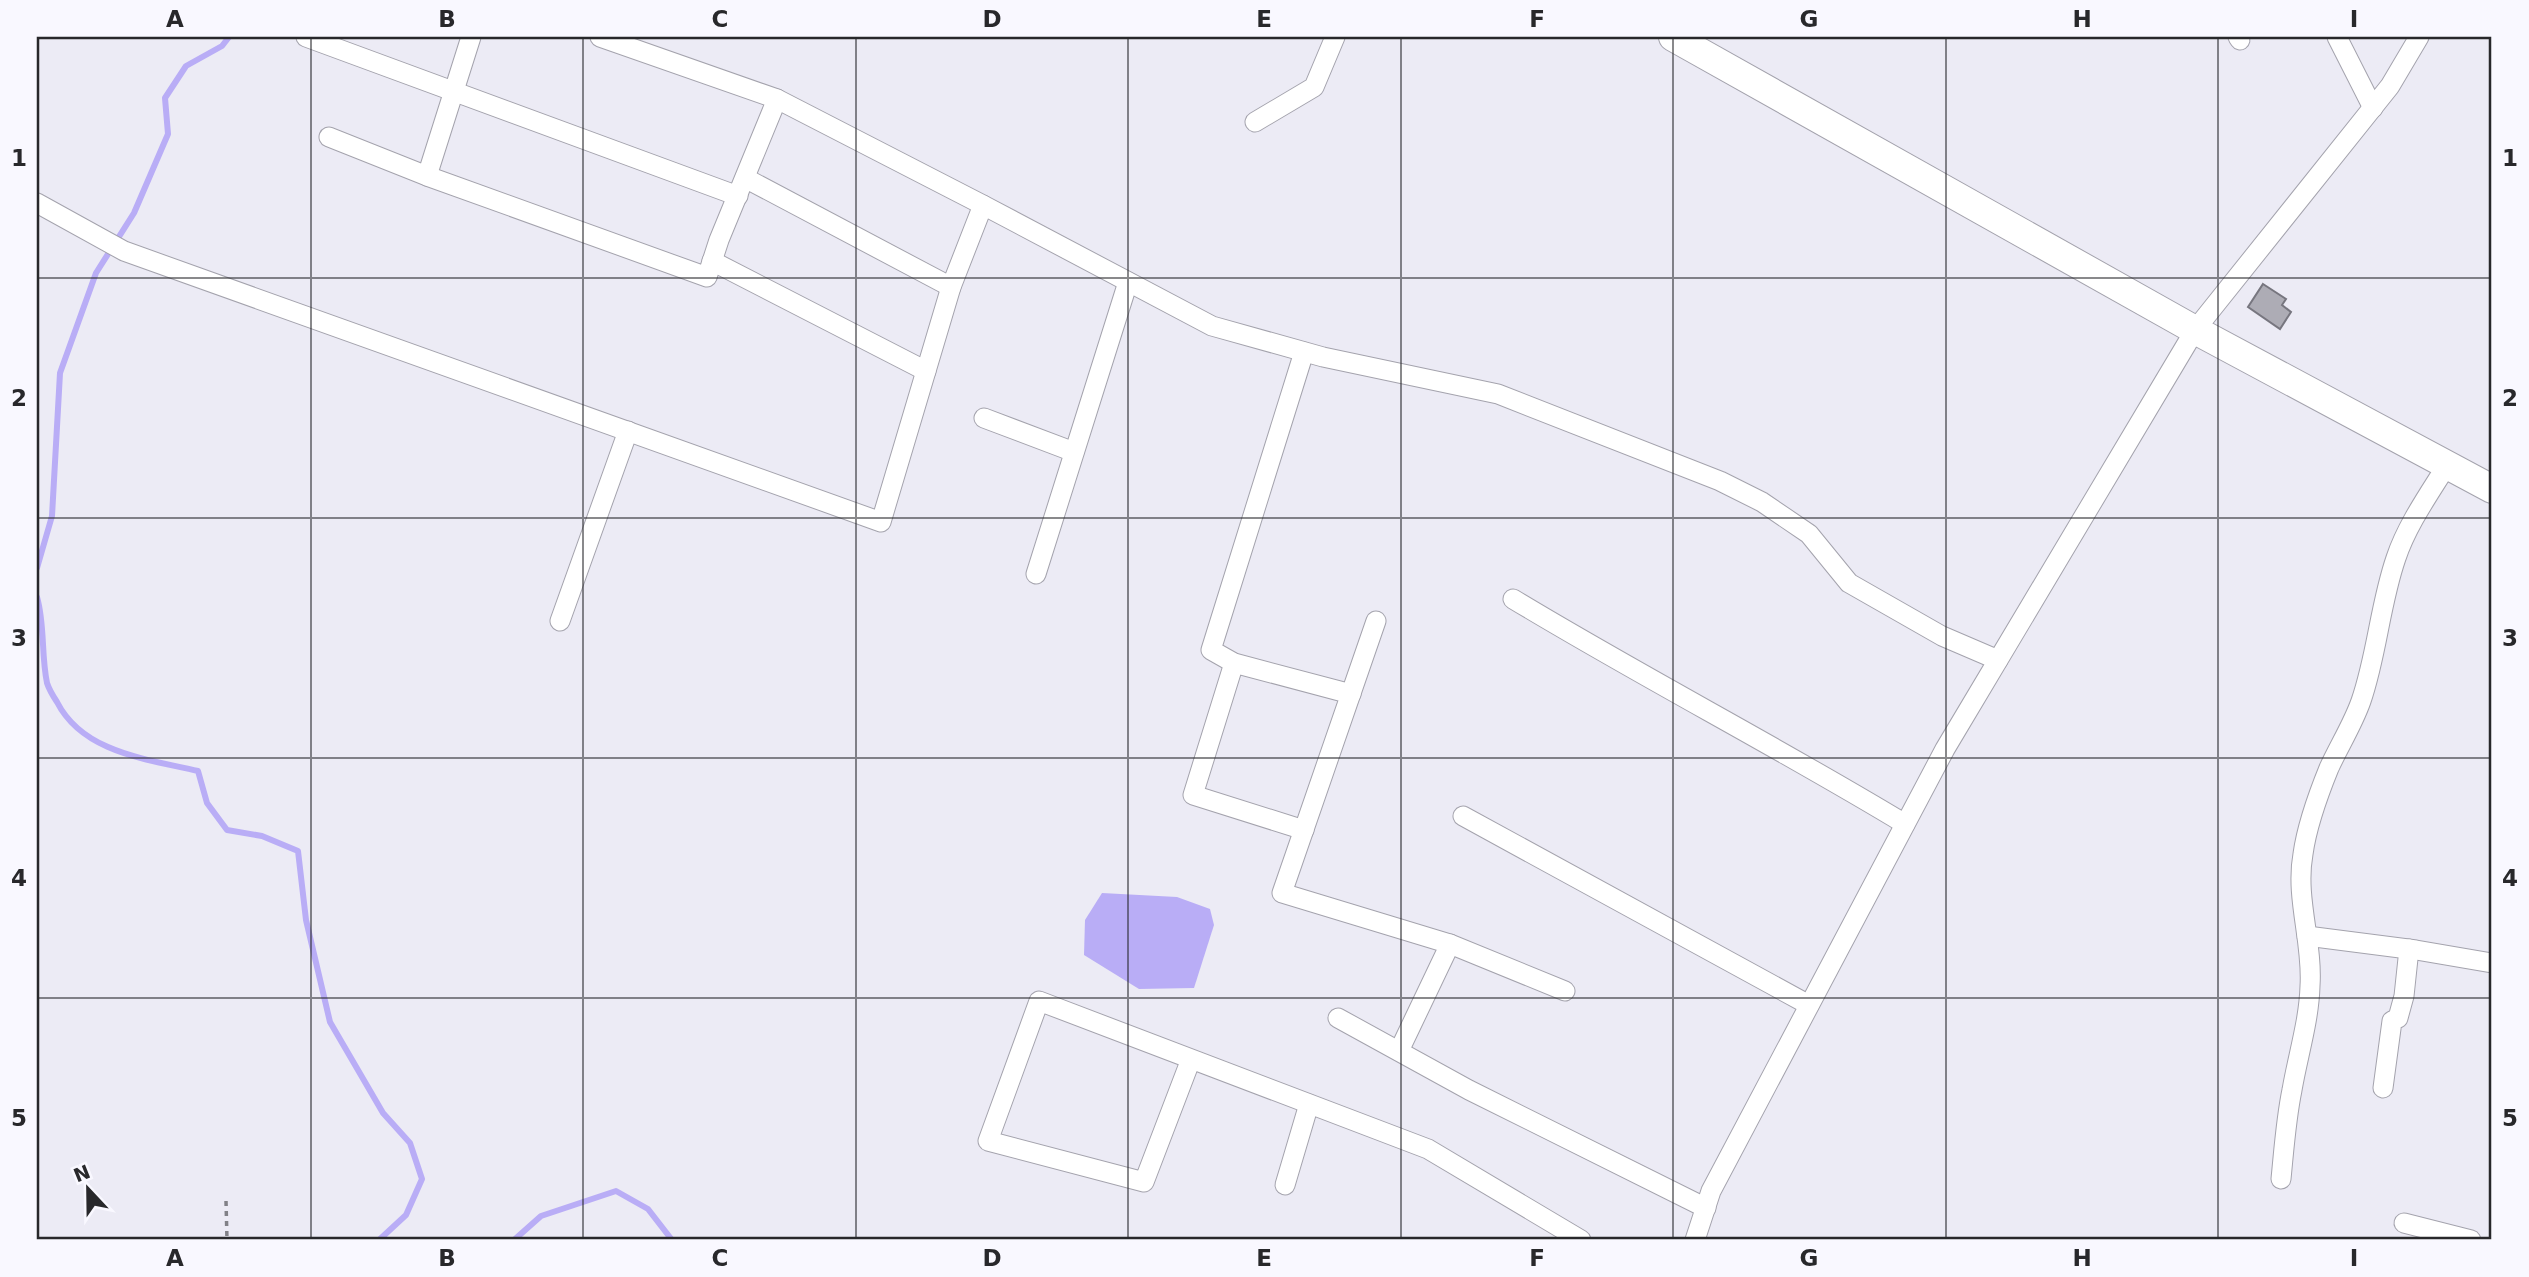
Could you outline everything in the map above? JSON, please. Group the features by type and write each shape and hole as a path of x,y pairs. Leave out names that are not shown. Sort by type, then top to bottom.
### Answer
{"main road":[{"path":"1673,37 2195,330 2492,489"}],"street":[{"path":"306,37 741,187 951,287"},
{"path":"427,176 471,37"},
{"path":"600,37 777,99 1212,326 1304,352 1498,394 1720,481 1762,502 1809,534 1849,583 1942,636 1998,660"},
{"path":"1255,122 1314,87 1335,37"},
{"path":"2337,37 2373,107"},
{"path":"1695,1240 1711,1191 1945,749 2195,330 2390,86 2419,37"},
{"path":"329,137 427,176 707,277 777,99"},
{"path":"37,203 124,251 881,522 951,287 983,205"},
{"path":"712,261 926,371"},
{"path":"1036,573 1128,282"},
{"path":"1304,352 1211,650 1234,663 1351,695"},
{"path":"984,418 1074,452"},
{"path":"560,621 628,431"},
{"path":"2281,1179 2291,1091 2303,1041 2311,985 2303,911 2302,856 2329,770 2367,684 2381,612 2396,556 2417,514 2447,465"},
{"path":"1513,599 1624,666 1772,746 1905,824"},
{"path":"1376,621 1282,893 1450,944 1565,991"},
{"path":"1234,663 1193,794 1304,830"},
{"path":"1463,816 1810,1005"},
{"path":"2307,936 2492,963"},
{"path":"1399,1051 1450,944"},
{"path":"2383,1088 2392,1021 2398,1018 2404,996 2409,949"},
{"path":"1191,1059 1144,1182 988,1141 1039,1002 1191,1059 1428,1149 1581,1240"},
{"path":"1338,1018 1469,1090 1706,1208"},
{"path":"1284,1185 1309,1104"},
{"path":"2404,1223 2471,1240"}],"path":[{"path":"226,1201 227,1240"}],"shaded area":[{"path":"1102,893 1177,897 1210,909 1214,925 1194,988 1139,989 1084,955 1085,920"}],"building":[{"path":"2263,284 2286,299 2282,305 2291,312 2280,329 2248,307"}],"waterway":[{"path":"37,568 52,516 60,373 96,273 134,213 168,134 165,98 186,66 222,46 229,37"},
{"path":"37,597 47,683 68,719 83,733 118,751 198,771 207,803 227,830 262,836 298,851 306,920 330,1022 383,1113 410,1143 422,1179 406,1215 379,1240"},
{"path":"514,1240 541,1216 616,1191 648,1209 672,1240"}]}
